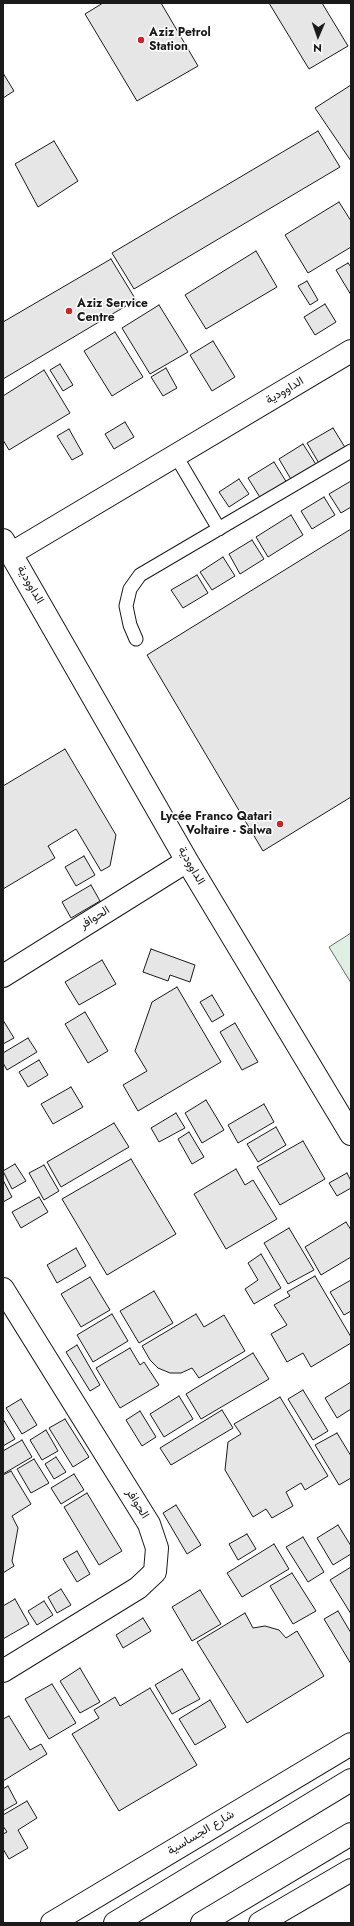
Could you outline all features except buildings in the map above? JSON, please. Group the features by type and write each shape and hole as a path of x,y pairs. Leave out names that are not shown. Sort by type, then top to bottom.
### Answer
{"street":[{"name":"الداوودية","path":"349,358 176,456 8,546 187,860 351,1134"},
{"name":"الحوافر","path":"3,976 187,860"},
{"name":"الحوافر","path":"3,1289 149,1524 158,1548 154,1572 138,1588 3,1671"},
{"name":"شارع الجساسية","path":"52,1923 351,1744"},
{"path":"115,1923 351,1780"},
{"path":"202,1923 351,1834"},
{"path":"327,1848 351,1848"},
{"path":"260,1923 351,1870"}],"lane":[{"path":"136,639 130,625 126,606 130,589 140,576 351,451"},
{"path":"176,456 218,529"}],"green space":[{"path":"351,933 351,983 329,947"}],"place":[{"name":"Aziz Petrol Station","path":"141,40"},
{"name":"Aziz Service Centre","path":"69,311"},
{"name":"Lycée Franco Qatari Voltaire - Salwa","path":"280,824"}]}
